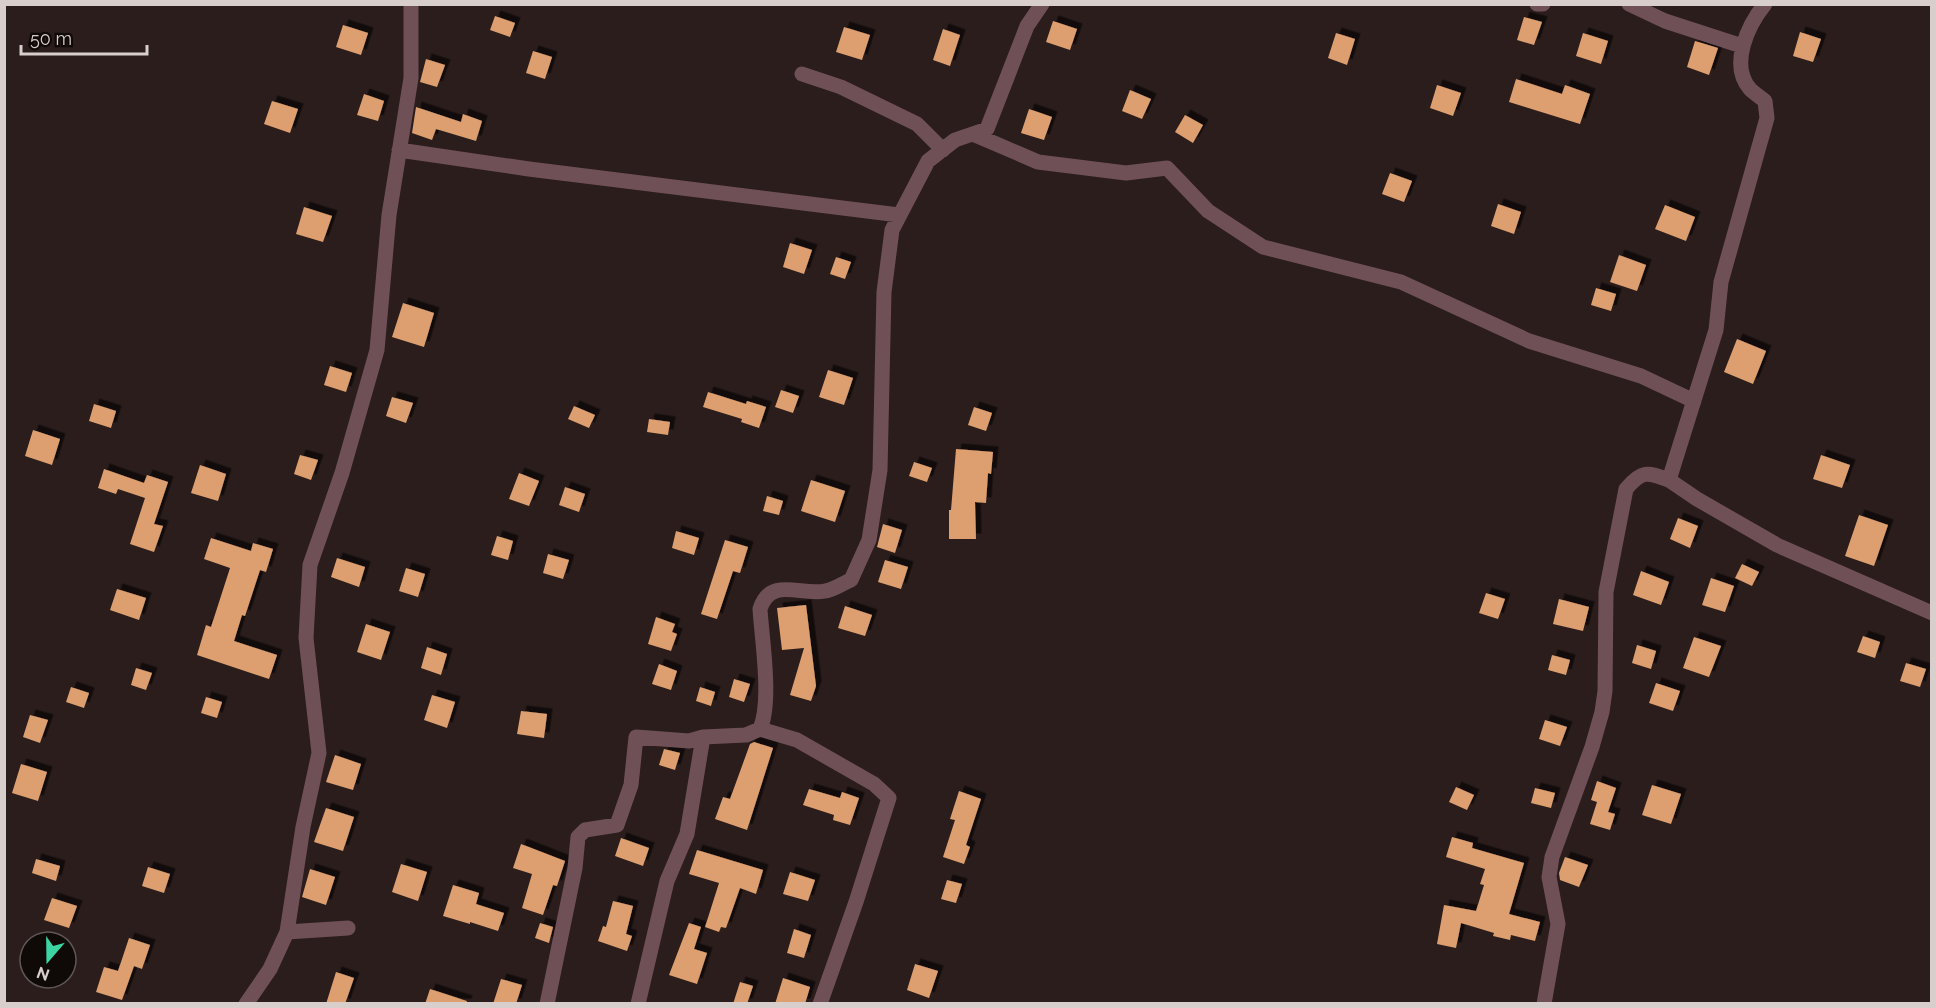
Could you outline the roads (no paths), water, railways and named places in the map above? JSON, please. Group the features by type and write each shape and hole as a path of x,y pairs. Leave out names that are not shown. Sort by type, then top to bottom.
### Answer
{"street":[{"path":"246,1004 270,969 287,932 303,827 319,753 306,638 310,565 342,473 377,350 389,215 411,78 411,4"},
{"path":"760,729 764,719 766,675 760,609 763,598 775,589 825,591 851,580 869,540 880,470 884,292 892,230 928,161 956,140 987,129 1027,26 1042,4"},
{"path":"1537,4 1543,4"},
{"path":"1629,4 1665,21 1742,46"},
{"path":"1669,480 1716,330 1721,282 1767,118 1765,101 1749,88 1742,74 1742,46 1758,13 1765,4"},
{"path":"802,74 841,87 917,124 943,150"},
{"path":"973,134 1038,162 1126,173 1167,168 1208,211 1263,247 1401,282 1529,341 1641,376 1694,401"},
{"path":"399,150 529,169 899,215"},
{"path":"1544,1004 1558,924 1549,877 1552,856 1592,747 1602,712 1605,691 1606,592 1626,489 1636,477 1648,473 1669,480 1697,500 1777,545 1932,613"},
{"path":"547,1004 575,868 578,837 585,830 617,825 631,785 636,737 689,741 703,737 746,735 760,729 796,740 874,784 889,798 820,1004"},
{"path":"638,1004 667,881 687,834 703,737"},
{"path":"287,932 348,928"}]}
